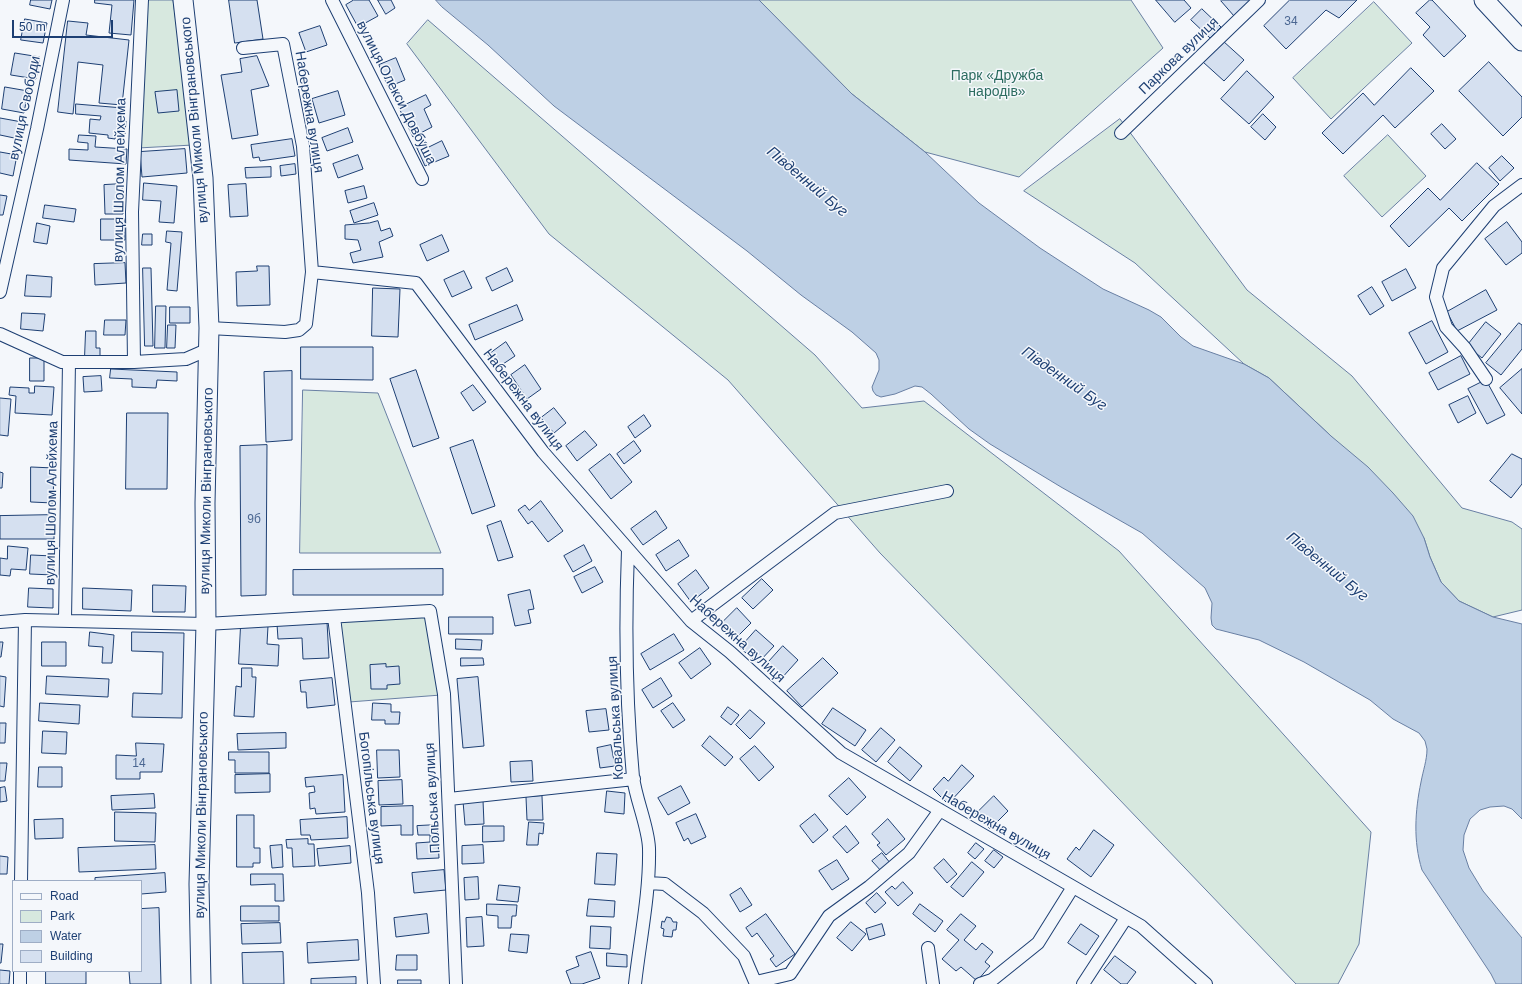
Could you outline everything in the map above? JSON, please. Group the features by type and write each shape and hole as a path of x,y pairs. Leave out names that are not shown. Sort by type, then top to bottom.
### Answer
{"main road":[{"name":"вулиця Миколи Вінграновського","path":"183,0 203,178 209,328 205,503 206,624 199,884 201,984"},
{"path":"1484,0 1522,41"}],"street":[{"name":"вулиця Свободи","path":"0,292 37,129 63,0"},
{"name":"вулиця Шолом Алейхема","path":"134,362 132,212 142,0"},
{"name":"вулиця Олекси Довбуша","path":"332,0 422,179"},
{"name":"Паркова вулиця","path":"1121,133 1259,0"},
{"name":"Набережна вулиця","path":"209,328 285,332 299,330 306,324 312,272 303,146 283,44 243,48"},
{"path":"1486,379 1465,348 1446,326 1436,297 1443,268 1494,206 1522,185"},
{"name":"Набережна вулиця","path":"312,272 416,283 543,452 691,621 730,652 841,753 1141,926 1206,984"},
{"path":"0,334 62,362 186,360 209,349"},
{"name":"вулиця Шолом Алейхема","path":"65,620 69,362"},
{"path":"691,621 835,513 947,491"},
{"name":"Ковальська вулиця","path":"628,550 627,697 634,779 649,847 648,883 634,984"},
{"name":"Польська вулиця","path":"334,617 430,611 444,694 456,984"},
{"path":"0,622 25,620 65,620 206,624 334,617"},
{"name":"Богопільська вулиця","path":"334,617 368,893 374,984"},
{"path":"21,880 25,620"},
{"path":"449,798 634,779"},
{"path":"648,883 665,884 703,913 744,956 756,983 790,974 829,916 869,887 909,853 940,810"},
{"path":"980,984 992,980 1038,943 1073,888"},
{"path":"1083,984 1126,918"},
{"path":"928,948 933,984"},
{"path":"20,972 20,984"}],"green space":[{"path":"145,0 173,0 193,145 138,148"},
{"name":"Парк «Дружба народів»","path":"759,0 1131,0 1163,48 1019,177 925,152 852,94"},
{"path":"1374,2 1412,43 1331,119 1293,78"},
{"path":"428,20 815,355 862,408 924,401 1119,551 1371,832 1359,944 1338,984 1296,984 1095,774 880,553 728,380 549,234 407,44"},
{"path":"1120,119 1247,290 1352,376 1462,508 1512,522 1522,529 1522,610 1493,617 1459,601 1441,582 1430,557 1424,538 1331,436 1269,378 1244,364 1135,263 1024,191"},
{"path":"1388,135 1426,176 1382,217 1344,176"},
{"path":"303,390 378,393 441,553 300,553"},
{"path":"427,614 441,695 349,702 339,622"}],"water":[{"name":"Південний Буг","path":"436,0 759,0 852,94 925,152 979,203 1040,248 1103,289 1161,317 1181,337 1193,346 1244,364 1269,378 1331,436 1368,467 1413,516 1424,538 1430,557 1441,582 1459,601 1493,617 1522,624 1522,819 1512,809 1504,806 1490,807 1480,810 1470,819 1464,835 1463,850 1469,868 1483,891 1522,938 1522,984 1496,984 1491,974 1422,870 1417,848 1416,815 1427,749 1425,741 1419,733 1393,719 1370,700 1304,662 1259,640 1216,629 1212,625 1212,603 1205,588 1142,533 1061,487 990,444 969,429 922,387 915,386 895,394 881,397 876,395 872,387 879,370 879,360 876,353 852,332 801,295 747,251 554,106 488,45 442,7"}],"building":[{"path":"31,0 52,0 50,9 30,5"},
{"path":"95,0 134,0 131,35 109,33 112,5 95,3"},
{"path":"229,0 257,0 263,39 235,43"},
{"path":"354,0 369,0 378,16 358,27 346,5"},
{"path":"378,0 391,0 395,8 386,14"},
{"path":"1156,0 1184,0 1191,8 1175,22"},
{"path":"1253,0 1234,16 1221,1"},
{"path":"1290,0 1357,0 1339,18 1326,10 1286,49 1264,26"},
{"path":"1430,0 1432,0 1466,36 1444,57 1423,35 1430,27 1416,13"},
{"path":"1202,9 1221,27 1210,38 1191,20"},
{"path":"25,19 47,23 43,43 21,40"},
{"path":"68,21 88,23 86,35 129,40 122,105 99,103 103,65 78,62 73,114 58,112"},
{"path":"320,26 327,45 306,52 299,33"},
{"path":"1223,41 1244,60 1224,81 1203,62"},
{"path":"15,53 40,57 36,79 11,75"},
{"path":"257,56 269,86 251,90 258,135 232,139 221,75 242,72 240,59"},
{"path":"396,58 405,80 388,87 379,65"},
{"path":"1489,62 1522,97 1522,117 1503,136 1459,91"},
{"path":"1411,68 1434,91 1395,128 1383,115 1343,154 1322,133 1363,93 1374,105"},
{"path":"1247,71 1274,97 1249,124 1221,99"},
{"path":"5,87 28,91 24,113 2,109"},
{"path":"177,90 179,111 158,113 155,92"},
{"path":"338,91 345,115 319,123 312,99"},
{"path":"426,95 431,105 424,109 432,127 413,137 399,108"},
{"path":"76,104 123,108 122,120 126,121 125,134 116,133 115,139 108,138 108,135 89,133 90,119 100,120 101,116 76,114"},
{"path":"1263,114 1276,127 1265,140 1251,127"},
{"path":"0,118 22,122 19,139 0,135"},
{"path":"1442,124 1456,139 1445,149 1431,134"},
{"path":"348,128 353,142 327,151 322,138"},
{"path":"79,135 96,136 95,147 127,149 126,164 69,160 69,149 88,150 88,143 78,142"},
{"path":"292,139 295,156 260,161 259,157 253,158 251,145"},
{"path":"442,141 449,156 425,166 416,146 426,142 428,147"},
{"path":"185,149 187,173 142,177 140,152"},
{"path":"0,152 17,155 13,176 0,173"},
{"path":"358,155 363,169 338,178 333,164"},
{"path":"1502,156 1514,168 1500,181 1489,168"},
{"path":"1477,163 1499,184 1462,221 1449,208 1409,247 1390,226 1428,188 1440,200"},
{"path":"295,164 296,174 281,176 280,166"},
{"path":"271,167 271,177 246,178 245,168"},
{"path":"144,183 177,186 174,223 159,222 161,201 143,200"},
{"path":"122,184 123,214 105,214 104,185"},
{"path":"246,184 248,216 230,217 228,185"},
{"path":"364,186 367,198 348,203 345,191"},
{"path":"0,195 7,196 3,215 0,215"},
{"path":"374,203 378,215 354,223 350,211"},
{"path":"45,205 76,209 74,222 43,218"},
{"path":"101,219 125,219 125,240 101,240"},
{"path":"378,221 381,231 390,228 393,236 379,242 383,257 353,263 350,253 361,250 358,240 345,239 345,225"},
{"path":"1507,222 1522,242 1522,253 1506,265 1485,239"},
{"path":"37,223 50,226 47,244 34,242"},
{"path":"167,231 182,232 177,291 167,290 171,243 166,242"},
{"path":"143,234 152,234 152,245 142,245"},
{"path":"442,235 449,251 427,261 420,245"},
{"path":"125,263 126,283 95,285 94,264"},
{"path":"257,266 269,266 270,305 237,306 236,272 257,271"},
{"path":"143,268 151,268 153,346 145,346"},
{"path":"507,268 513,281 492,291 486,278"},
{"path":"1406,269 1416,288 1392,301 1382,282"},
{"path":"464,271 472,288 452,297 444,280"},
{"path":"27,275 52,277 51,297 25,296"},
{"path":"1372,287 1384,306 1370,315 1358,296"},
{"path":"373,288 400,289 398,337 372,336"},
{"path":"1486,290 1497,310 1457,331 1447,312"},
{"path":"517,305 523,320 475,340 469,325"},
{"path":"156,306 166,306 165,348 155,348"},
{"path":"170,307 190,307 190,323 170,323"},
{"path":"22,313 45,314 43,331 21,329"},
{"path":"105,320 126,320 125,335 104,335"},
{"path":"1432,321 1448,352 1426,364 1409,333"},
{"path":"1486,322 1501,334 1482,358 1467,346"},
{"path":"1519,323 1522,325 1522,349 1501,375 1486,363"},
{"path":"168,325 176,325 175,348 167,348"},
{"path":"86,331 96,331 96,348 100,348 100,356 85,356"},
{"path":"506,342 515,356 497,368 488,355"},
{"path":"301,347 373,347 373,380 301,379"},
{"path":"1461,356 1470,374 1438,390 1429,373"},
{"path":"30,358 44,358 44,381 30,381"},
{"path":"525,365 541,389 527,399 511,375"},
{"path":"111,369 177,372 177,381 157,380 156,388 132,387 132,379 110,378"},
{"path":"1522,369 1522,414 1500,388"},
{"path":"416,370 439,438 413,447 390,379"},
{"path":"292,371 292,440 266,442 264,372"},
{"path":"101,376 102,391 84,392 83,377"},
{"path":"1486,380 1505,415 1487,424 1468,389"},
{"path":"473,385 486,402 473,411 461,393"},
{"path":"35,386 54,387 52,415 15,413 16,396 9,395 10,387 29,388 29,393 34,393"},
{"path":"1468,396 1476,413 1458,423 1449,405"},
{"path":"0,398 11,399 8,436 0,435"},
{"path":"554,408 566,423 554,433 541,418"},
{"path":"127,413 168,413 167,489 126,489"},
{"path":"644,415 651,426 635,438 628,427"},
{"path":"585,431 597,445 577,461 566,446"},
{"path":"473,440 495,506 472,514 450,448"},
{"path":"634,441 641,451 624,464 617,454"},
{"path":"267,445 266,595 241,596 240,446"},
{"path":"610,454 632,482 611,499 589,470"},
{"path":"1512,454 1522,459 1522,484 1511,498 1490,481"},
{"path":"31,467 54,468 53,503 31,502"},
{"path":"0,472 3,473 2,488 0,488"},
{"path":"541,501 563,531 548,542 532,521 528,524 518,510 525,505 529,510"},
{"path":"656,511 667,528 643,545 631,529"},
{"path":"54,515 54,539 0,539 0,516"},
{"path":"501,521 513,557 498,561 487,526"},
{"path":"679,540 689,556 666,571 656,555"},
{"path":"584,545 592,561 573,572 564,556"},
{"path":"8,546 28,548 26,570 11,569 10,576 0,575 0,558 7,559"},
{"path":"31,555 53,556 53,575 30,574"},
{"path":"595,567 603,582 582,593 574,577"},
{"path":"443,569 443,595 293,595 293,570"},
{"path":"696,570 709,588 691,602 678,584"},
{"path":"762,579 773,590 753,609 742,598"},
{"path":"153,585 186,586 185,612 153,612"},
{"path":"29,588 53,589 53,608 28,607"},
{"path":"83,588 132,590 131,611 83,609"},
{"path":"530,590 534,609 528,610 531,623 515,626 508,595"},
{"path":"737,608 751,623 735,639 721,624"},
{"path":"449,617 493,617 493,634 449,634"},
{"path":"327,622 329,658 303,659 302,638 278,639 277,624"},
{"path":"241,625 268,626 267,644 279,645 278,666 239,664"},
{"path":"756,630 774,646 758,663 740,648"},
{"path":"90,632 114,635 112,663 102,663 103,647 89,646"},
{"path":"132,632 184,633 182,718 132,717 133,693 162,694 163,652 132,651"},
{"path":"674,634 684,650 650,670 641,654"},
{"path":"456,639 482,640 481,650 456,649"},
{"path":"0,642 3,642 1,657 0,657"},
{"path":"42,642 66,642 66,666 42,666"},
{"path":"783,646 798,660 780,680 765,666"},
{"path":"700,648 711,664 691,679 679,663"},
{"path":"461,658 483,658 484,665 461,666"},
{"path":"823,658 838,673 802,707 787,691"},
{"path":"386,664 386,667 399,666 400,684 387,685 387,689 371,689 370,665"},
{"path":"242,668 252,668 252,677 256,677 254,717 234,716 236,686 241,687"},
{"path":"0,676 6,677 4,707 0,706"},
{"path":"47,676 109,679 108,697 46,694"},
{"path":"478,677 484,746 463,748 457,679"},
{"path":"332,678 335,705 307,708 306,692 301,692 300,681"},
{"path":"661,678 672,696 653,708 642,690"},
{"path":"40,703 80,705 79,724 39,721"},
{"path":"373,703 391,704 391,712 400,712 399,724 385,724 385,720 372,720"},
{"path":"673,703 685,720 673,728 661,711"},
{"path":"728,707 739,715 731,725 721,717"},
{"path":"833,708 866,730 855,746 822,724"},
{"path":"606,709 609,730 589,732 586,711"},
{"path":"750,710 765,723 750,739 736,725"},
{"path":"0,723 6,723 5,743 0,743"},
{"path":"881,728 895,740 876,762 862,750"},
{"path":"43,731 67,732 66,754 42,753"},
{"path":"286,733 286,748 238,750 237,734"},
{"path":"710,736 733,757 725,766 702,746"},
{"path":"136,743 164,744 162,772 140,772 140,779 116,779 116,755 136,756"},
{"path":"611,745 615,766 600,768 597,748"},
{"path":"755,746 774,767 759,781 740,759"},
{"path":"900,747 922,766 910,781 888,762"},
{"path":"377,750 399,750 400,777 378,778"},
{"path":"229,752 269,752 269,773 235,773 235,760 229,760"},
{"path":"532,761 533,781 511,782 510,762"},
{"path":"0,763 7,763 5,781 0,781"},
{"path":"962,765 974,776 948,804 933,789 944,777 948,781"},
{"path":"39,767 62,767 62,787 38,787"},
{"path":"270,774 270,792 235,793 235,775"},
{"path":"343,775 345,812 316,814 315,808 310,809 309,793 315,792 314,786 306,787 305,778"},
{"path":"849,778 866,797 847,815 829,796"},
{"path":"402,780 403,804 379,805 378,781"},
{"path":"681,786 690,803 668,815 658,798"},
{"path":"5,787 7,801 0,802 0,788"},
{"path":"607,791 625,793 624,814 605,812"},
{"path":"154,794 155,808 112,810 111,796"},
{"path":"542,796 543,820 527,820 526,797"},
{"path":"994,796 1008,811 990,829 976,814"},
{"path":"483,800 484,824 465,825 463,801"},
{"path":"413,806 413,835 401,835 401,825 381,826 381,807"},
{"path":"115,812 156,813 155,842 115,841"},
{"path":"696,814 706,837 691,844 688,838 684,841 676,823"},
{"path":"815,814 828,830 813,843 800,826"},
{"path":"237,815 254,815 254,848 260,848 260,863 253,863 253,867 237,867"},
{"path":"347,817 348,838 311,840 310,835 301,835 300,820"},
{"path":"63,819 63,838 35,839 34,820"},
{"path":"888,819 905,839 886,855 877,845 880,843 872,834"},
{"path":"529,822 544,823 543,834 539,833 538,845 527,845"},
{"path":"437,825 439,858 417,859 416,843 430,842 430,835 418,835 417,826"},
{"path":"483,826 504,826 504,841 483,842"},
{"path":"846,826 859,843 847,853 833,837"},
{"path":"1094,830 1114,845 1091,877 1067,859 1076,847 1079,850"},
{"path":"308,839 308,844 314,844 315,866 293,867 292,848 287,848 286,840"},
{"path":"976,843 984,849 975,859 968,853"},
{"path":"155,845 156,869 79,872 78,848"},
{"path":"282,845 283,867 272,868 270,846"},
{"path":"483,845 484,863 462,864 462,846"},
{"path":"350,846 351,863 319,866 317,849"},
{"path":"994,850 1003,857 994,868 985,861"},
{"path":"597,853 617,854 615,885 595,884"},
{"path":"882,853 891,864 882,872 872,861"},
{"path":"0,856 8,857 7,874 0,874"},
{"path":"944,859 957,874 947,883 934,868"},
{"path":"837,860 849,879 832,890 819,871"},
{"path":"972,862 984,872 963,897 951,887"},
{"path":"444,870 446,890 414,893 412,873"},
{"path":"165,873 166,892 142,894 142,880 95,880 95,878"},
{"path":"251,874 283,874 284,901 275,901 275,884 251,885"},
{"path":"478,877 479,899 465,900 464,878"},
{"path":"903,882 913,893 898,906 885,892 892,886 895,889"},
{"path":"499,885 520,887 518,902 497,900"},
{"path":"741,888 752,905 740,912 730,895"},
{"path":"877,893 886,903 875,913 866,903"},
{"path":"589,899 615,901 614,917 587,916"},
{"path":"487,904 517,905 516,916 512,916 511,928 498,928 498,916 487,915"},
{"path":"920,904 943,921 935,932 913,914"},
{"path":"241,906 279,906 279,921 241,921"},
{"path":"159,908 161,984 130,984 129,972 142,972 142,909"},
{"path":"427,914 429,933 396,937 394,918"},
{"path":"766,914 795,954 776,967 770,959 774,956 757,933 752,937 746,928"},
{"path":"961,914 976,926 964,940 976,950 982,943 993,952 985,962 990,966 977,981 961,967 956,971 942,959 959,940 947,930"},
{"path":"482,917 484,946 467,947 466,918"},
{"path":"667,917 671,918 673,922 677,922 676,930 673,930 672,937 663,936 664,929 661,928 662,921 664,922"},
{"path":"851,922 866,934 852,951 837,938"},
{"path":"280,923 281,943 242,944 241,924"},
{"path":"882,924 885,935 869,940 866,929"},
{"path":"1081,924 1099,936 1086,955 1068,943"},
{"path":"591,926 611,927 610,949 590,948"},
{"path":"511,934 529,935 527,953 509,951"},
{"path":"358,940 359,960 308,963 307,943"},
{"path":"0,944 3,944 1,963 0,963"},
{"path":"283,952 284,984 243,984 242,953"},
{"path":"591,952 600,978 582,984 571,984 566,971 579,966 576,957"},
{"path":"607,953 627,955 627,967 607,966"},
{"path":"397,955 417,955 417,970 396,970"},
{"path":"1115,956 1136,972 1127,984 1121,984 1104,970"},
{"path":"0,970 10,971 9,984 0,984"},
{"path":"46,972 86,972 86,984 46,984"},
{"path":"356,977 356,984 311,984 311,979"},
{"path":"398,980 421,980 421,984 398,984"}]}
